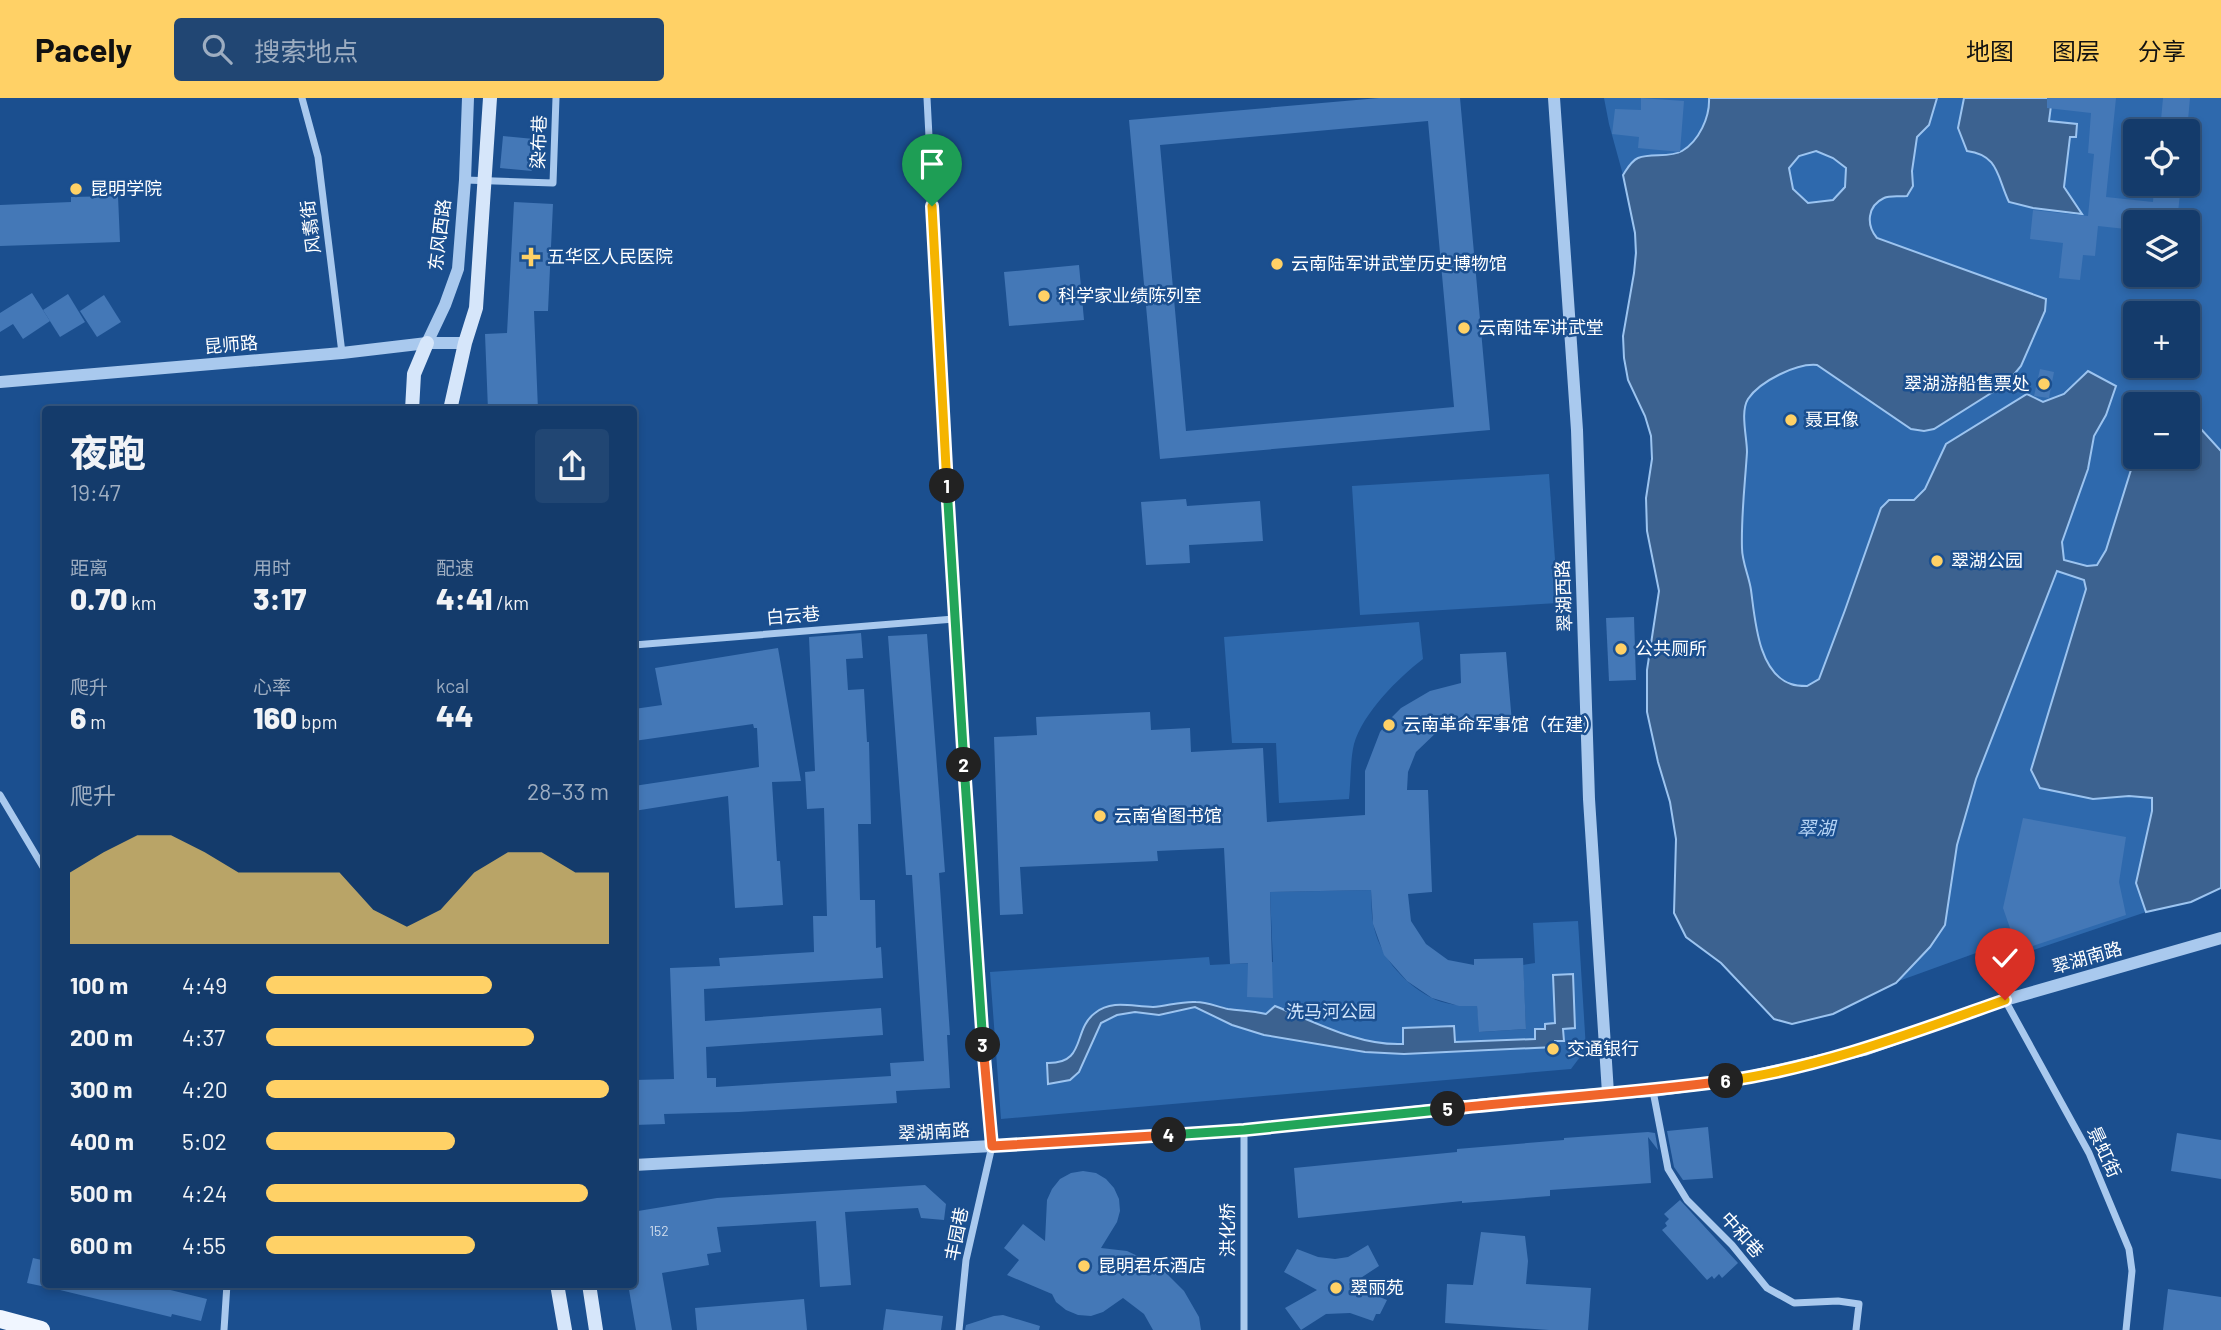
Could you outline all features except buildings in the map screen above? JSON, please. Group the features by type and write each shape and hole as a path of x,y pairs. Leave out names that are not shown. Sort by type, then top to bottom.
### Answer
{"main road":[{"path":"451,406 475,308 489,98"},
{"name":"东风西路","path":"412,406 414,374 427,343"},
{"path":"558,1288 565,1330"},
{"path":"590,1288 596,1330"},
{"path":"0,1320 41,1330"}],"street":[{"name":"风翥街","path":"302,98 318,157 342,353"},
{"name":"东风西路","path":"427,343 458,269 468,98"},
{"name":"染布巷","path":"465,180 553,183 556,98"},
{"name":"丰园巷","path":"927,98 954,619 992,1146 966,1260 960,1330"},
{"name":"翠湖西路","path":"1554,98 1577,430 1589,799 1608,1093"},
{"name":"昆师路","path":"0,382 342,353 427,343 465,343"},
{"name":"白云巷","path":"637,645 954,619"},
{"path":"0,796 42,865"},
{"name":"翠湖南路","path":"637,1165 1244,1130 1608,1093 1653,1091 1744,1078 1864,1050 2005,1000 2221,938"},
{"name":"景虹街","path":"2005,1000 2089,1153 2129,1249 2132,1271 2126,1330"},
{"name":"中和巷","path":"1653,1091 1668,1169 1688,1200 1732,1245 1767,1288 1794,1303 1838,1301 1859,1304 1856,1330"},
{"name":"洪化桥","path":"1244,1130 1244,1330"},
{"path":"224,1330 227,1288"}],"green space":[{"name":"翠湖","path":"1604,98 2221,98 2221,888 2191,902 2146,912 2022,954 1991,950 1976,953 1896,982 1833,1014 1792,1024 1774,1019 1721,963 1686,937 1674,913 1676,839 1670,802 1647,712 1647,670 1659,591 1647,531 1646,498 1652,459 1651,437 1645,416 1628,380 1624,358 1625,322 1634,273 1635,233"},
{"path":"1549,474 1558,603 1360,615 1352,486"},
{"path":"1419,622 1423,659 1382,697 1365,720 1354,744 1349,799 1279,803 1276,743 1232,743 1224,637"},
{"name":"洗马河公园","path":"1371,890 1372,918 1376,934 1393,966 1410,983 1435,1000 1453,1005 1477,1006 1480,1032 1526,1029 1523,965 1535,963 1533,923 1578,921 1586,1049 1571,1069 1001,1119 990,972 1209,957 1210,965 1273,962 1270,892"}],"water":[{"name":"翠湖","path":"1709,98 1937,98 1929,125 1917,137 1912,171 1913,186 1907,196 1886,197 1878,201 1870,216 1873,233 1877,238 2046,299 2045,311 2021,366 2007,383 1934,429 1911,429 1817,365 1799,367 1780,374 1761,386 1748,399 1744,418 1747,452 1742,553 1760,644 1771,669 1780,678 1795,685 1807,686 1819,679 1881,508 1889,500 1914,500 1925,489 1946,444 2027,394 2043,402 2064,394 2088,371 2116,386 2106,415 2094,436 2088,469 2062,542 2064,560 2087,566 2097,565 2106,550 2131,469 2200,469 2200,428 2221,451 2221,888 2191,902 2146,912 2136,883 2152,811 2152,798 2129,796 2093,799 2040,788 2031,770 2086,589 2084,580 2057,571 1976,779 1957,845 1945,925 1930,947 1896,983 1833,1014 1792,1024 1774,1019 1721,963 1686,937 1674,913 1676,839 1670,802 1647,712 1647,670 1659,591 1647,531 1646,498 1652,459 1651,436 1628,380 1624,358 1623,336 1636,253 1635,233 1623,175 1638,158 1672,154 1688,147 1702,128 1708,113","holes":["1816,151 1833,158 1846,168 1845,187 1833,200 1808,203 1793,189 1789,168 1799,156"]},
{"path":"1964,98 2052,98 2049,121 2077,124 2076,137 2070,137 2064,187 2082,214 2009,202 1991,162 1978,153 1967,151 1958,128"},
{"path":"1573,974 1575,1028 1563,1029 1564,1041 1555,1041 1555,1047 1404,1054 1365,1052 1264,1035 1232,1025 1195,1007 1159,1015 1135,1012 1117,1015 1101,1023 1079,1072 1070,1080 1048,1084 1047,1063 1068,1058 1074,1052 1088,1020 1108,1006 1153,1007 1196,1002 1266,1014 1275,1006 1338,1032 1387,1044 1403,1044 1403,1028 1454,1026 1455,1042 1535,1039 1535,1029 1545,1029 1545,1024 1555,1023 1553,975"}],"place":[{"name":"昆明学院","path":"76,189"},
{"name":"五华区人民医院","path":"531,257"},
{"name":"云南陆军讲武堂历史博物馆","path":"1277,264"},
{"name":"科学家业绩陈列室","path":"1044,296"},
{"name":"云南陆军讲武堂","path":"1464,328"},
{"name":"翠湖游船售票处","path":"2044,384"},
{"name":"聂耳像","path":"1791,420"},
{"name":"翠湖公园","path":"1937,561"},
{"name":"公共厕所","path":"1621,649"},
{"name":"云南革命军事馆（在建）","path":"1389,725"},
{"name":"云南省图书馆","path":"1100,816"},
{"name":"交通银行","path":"1553,1049"},
{"name":"昆明君乐酒店","path":"1084,1266"},
{"name":"翠丽苑","path":"1336,1288"}],"route":[{"path":"932,206 954,619 992,1146 1244,1130 1553,1097 1653,1091 1744,1078 1864,1050 2005,1000"}]}
